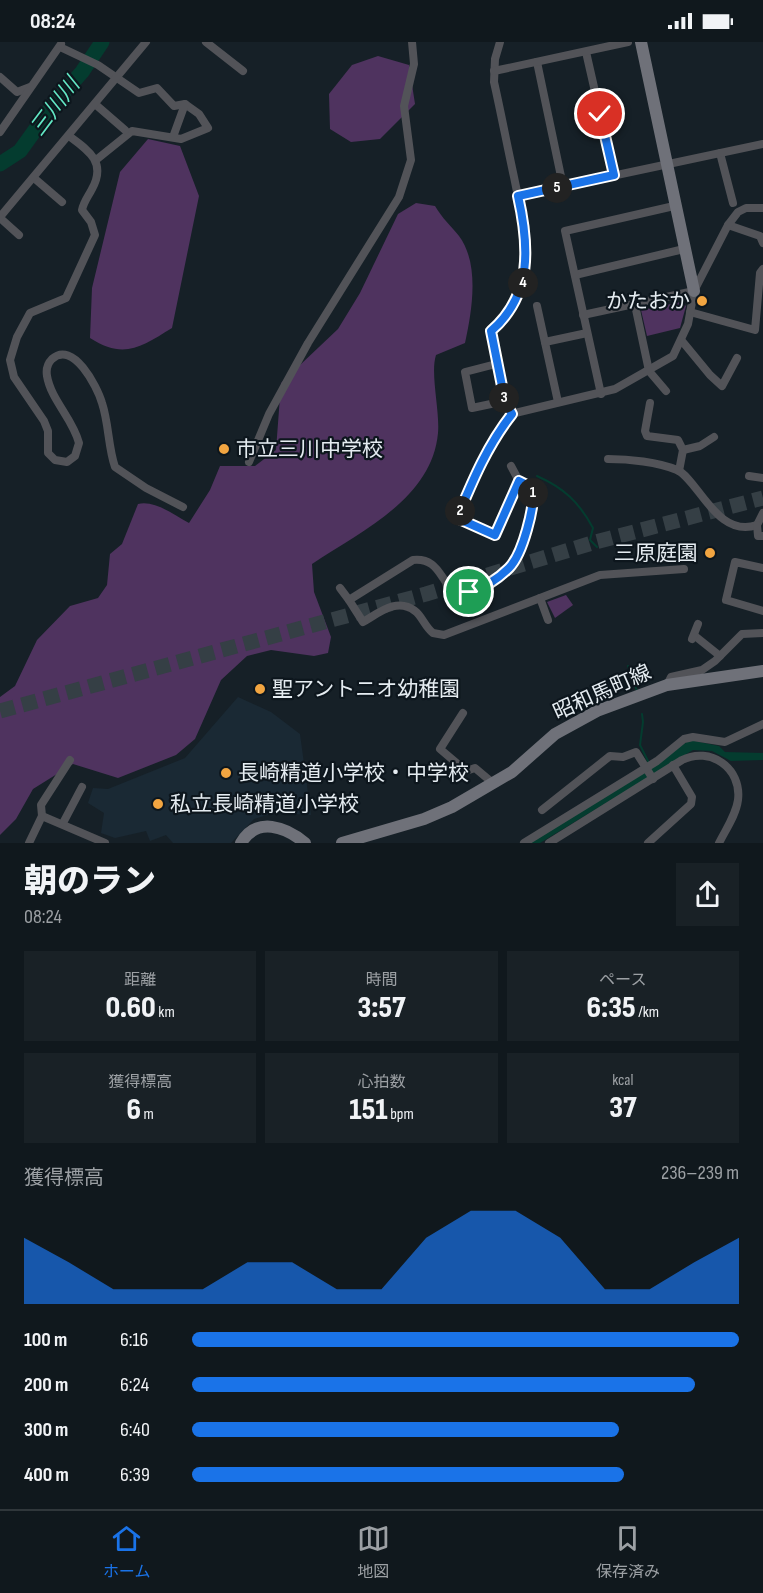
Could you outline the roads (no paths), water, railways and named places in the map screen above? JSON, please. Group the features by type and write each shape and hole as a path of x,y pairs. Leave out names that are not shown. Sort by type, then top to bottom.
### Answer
{"main road":[{"path":"641,42 674,206 694,291"},
{"name":"昭和馬町線","path":"342,843 424,819 452,807 512,772 555,734 597,711 667,685 763,671"},
{"path":"241,843 248,834 267,826 283,828 305,843"}],"street":[{"path":"19,235 0,217 146,42"},
{"path":"206,42 243,71"},
{"path":"249,462 269,414 308,343 399,197 411,160 404,106 414,64 412,42"},
{"path":"500,42 494,71 526,239 526,262 517,298 491,331 505,401 512,414"},
{"path":"494,71 628,42"},
{"path":"0,132 61,44 117,76 139,93 157,88 174,106 185,104 199,114 208,128 181,139 132,131 96,160"},
{"path":"586,52 614,175"},
{"path":"537,62 563,186"},
{"path":"0,77 17,92 30,87"},
{"path":"95,104 125,130"},
{"path":"173,137 185,104"},
{"path":"69,136 94,154 96,160 93,188 85,198 82,210 95,235 66,298 34,310 26,317 14,346 11,369 44,421 48,431 48,453 56,460 67,462 75,456 79,443 48,381 46,369 50,360 59,354 66,353 75,358 102,403 115,467 146,488 183,507"},
{"path":"518,196 763,144"},
{"path":"720,153 733,203"},
{"path":"34,178 62,202"},
{"path":"601,394 565,231 674,206"},
{"path":"519,481 495,535 457,518 493,438 512,414 601,394 630,383 673,356 682,340 694,291 728,225 738,213 746,208 763,208"},
{"path":"728,225 759,236 763,243"},
{"path":"574,274 684,249"},
{"path":"690,312 755,330 760,273 763,269"},
{"path":"584,315 694,291"},
{"path":"635,305 649,371 666,391"},
{"path":"537,306 558,402"},
{"path":"545,342 587,333"},
{"path":"682,340 710,375 723,386 737,358"},
{"path":"496,364 465,372 472,408 505,401"},
{"path":"650,403 645,431 647,436 678,440"},
{"path":"676,429 683,450 679,471"},
{"path":"683,450 700,446 714,437"},
{"path":"608,459 622,459 679,471 710,509 741,527 757,525"},
{"path":"349,600 416,559 431,563 459,592 473,592 510,568 534,501 533,488 519,481 512,466"},
{"path":"749,476 763,478"},
{"path":"763,513 757,525 758,536 763,536"},
{"path":"763,568 735,562 726,600 763,611"},
{"path":"340,588 363,622 392,605 402,605 416,611 433,633 444,635 600,575 684,569"},
{"path":"540,598 548,620"},
{"path":"698,624 694,638 720,656"},
{"path":"667,685 671,677 702,670 742,634 763,633"},
{"path":"463,713 440,749 466,771 475,768 494,784"},
{"path":"524,843 646,768 684,739 693,737 725,742 763,724"},
{"path":"542,810 610,756 623,757 636,752 653,779"},
{"path":"549,843 674,765 693,756 704,755 718,759 734,777 738,802 719,843"},
{"path":"29,843 42,816 41,805 70,760"},
{"path":"648,843 691,804 692,797 674,765"},
{"path":"63,823 82,788"},
{"path":"42,816 63,823 105,843"},
{"path":"551,826 558,838"}],"waterway":[{"name":"三川川","path":"0,164 20,151 56,101 82,72 102,42"},
{"path":"537,476 563,491 576,503 593,528 590,540 597,547"},
{"path":"628,666 637,691"},
{"path":"642,714 640,745 649,763"}],"tunnel":[{"path":"0,711 426,594 592,543 763,498"}],"place":[{"name":"かたおか","path":"702,301"},
{"name":"市立三川中学校","path":"224,449"},
{"name":"三原庭園","path":"710,553"},
{"name":"聖アントニオ幼稚園","path":"260,689"},
{"name":"長崎精道小学校・中学校","path":"226,773"},
{"name":"私立長崎精道小学校","path":"158,804"}]}
